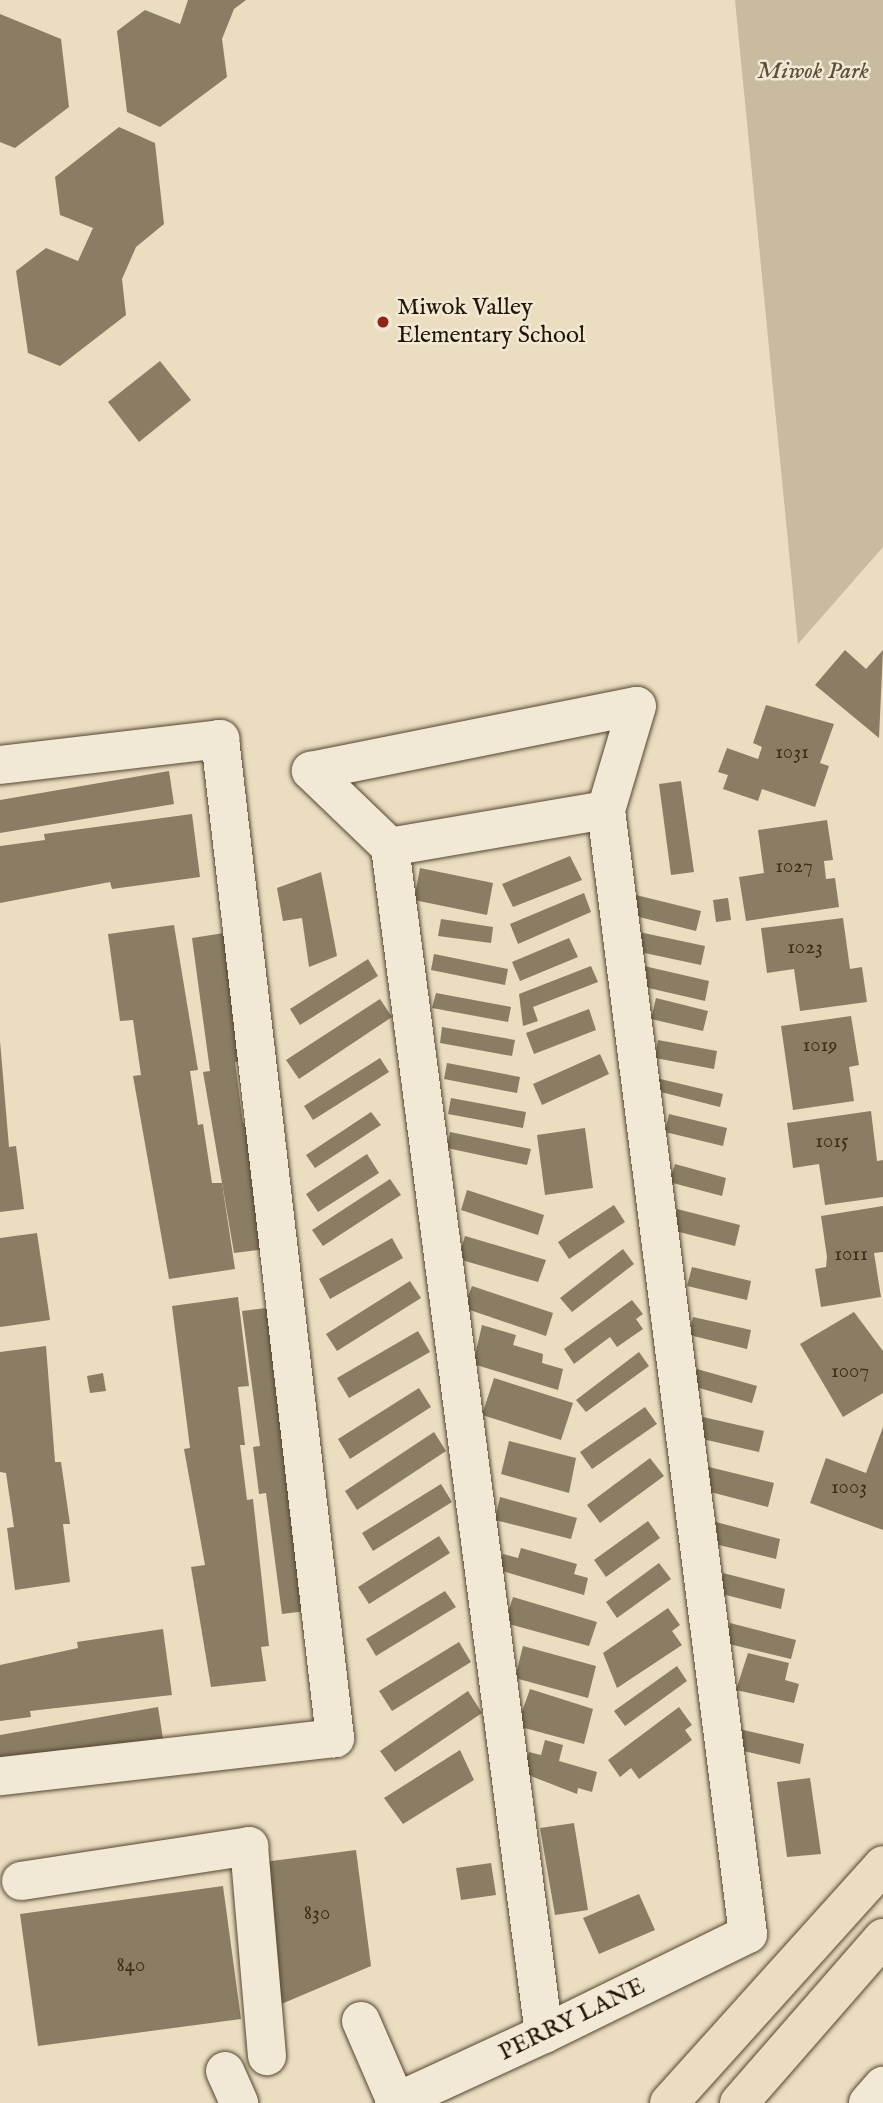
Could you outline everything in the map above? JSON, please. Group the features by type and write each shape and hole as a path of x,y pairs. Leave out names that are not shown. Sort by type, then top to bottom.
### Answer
{"main road":[{"path":"668,2103 883,1865"},
{"path":"739,2103 883,1938"}],"street":[{"path":"390,847 606,810 638,706 311,771 390,847 544,2034"},
{"path":"0,765 220,739 335,1738 0,1776"},
{"name":"PERRY LANE","path":"395,2102 544,2034 748,1934 606,810"},
{"path":"21,1881 249,1846 267,2056"},
{"path":"361,2021 395,2102"},
{"path":"868,2103 883,2087"}],"green space":[{"name":"Miwok Park","path":"735,0 883,0 883,547 798,644"}],"building":[{"path":"188,0 246,0 234,9 222,39 227,77 160,127 127,112 117,31 145,10 180,24"},
{"path":"0,14 61,39 69,107 15,148 0,142"},
{"path":"119,127 155,143 164,224 136,247 122,279 126,315 60,366 28,353 16,271 46,248 78,261 93,228 60,215 55,177"},
{"path":"160,361 191,400 139,442 108,402"},
{"path":"845,650 866,669 883,650 879,738 815,685"},
{"path":"766,705 834,724 820,763 829,766 815,807 762,789 758,801 723,789 728,775 718,772 727,748 758,759 762,747 753,743"},
{"path":"169,771 174,804 0,833 0,800"},
{"path":"681,781 694,872 671,875 659,784"},
{"path":"192,814 200,877 112,889 110,882 0,903 0,846 45,840 44,834"},
{"path":"827,820 833,860 824,861 826,879 835,878 839,907 746,921 739,877 764,873 758,830"},
{"path":"570,856 582,880 513,907 502,884"},
{"path":"420,868 493,883 487,915 414,900"},
{"path":"321,872 337,956 309,967 302,918 283,921 277,888"},
{"path":"584,893 591,912 518,944 510,924"},
{"path":"636,895 701,911 696,931 631,915"},
{"path":"728,898 731,920 716,922 713,900"},
{"path":"843,918 850,969 862,967 867,1002 800,1011 794,969 767,973 761,928"},
{"path":"441,919 493,927 491,943 438,936"},
{"path":"174,925 198,1070 190,1071 198,1125 203,1124 212,1183 222,1183 235,1269 169,1279 133,1076 141,1075 133,1020 120,1021 108,934"},
{"path":"639,932 705,946 701,965 635,951"},
{"path":"224,933 242,1061 235,1062 243,1123 249,1123 267,1249 234,1253 203,1072 210,1071 192,938"},
{"path":"569,938 578,957 520,981 512,962"},
{"path":"434,954 508,969 505,985 431,970"},
{"path":"368,959 378,976 300,1025 290,1009"},
{"path":"591,966 598,982 533,1007 538,1021 523,1026 519,994"},
{"path":"644,966 709,981 705,1001 640,986"},
{"path":"436,993 511,1007 508,1022 432,1008"},
{"path":"656,998 708,1011 703,1031 651,1019"},
{"path":"380,999 392,1017 299,1079 286,1060"},
{"path":"589,1009 596,1030 534,1054 526,1033"},
{"path":"851,1016 859,1065 849,1067 854,1101 793,1110 781,1026"},
{"path":"442,1027 515,1040 512,1056 440,1043"},
{"path":"658,1040 717,1051 714,1069 655,1058"},
{"path":"0,1041 9,1147 16,1146 24,1209 0,1212"},
{"path":"600,1054 609,1074 542,1105 533,1084"},
{"path":"380,1058 389,1072 313,1120 304,1106"},
{"path":"447,1063 520,1077 517,1093 444,1079"},
{"path":"656,1078 723,1094 720,1107 653,1090"},
{"path":"451,1098 526,1112 523,1128 448,1114"},
{"path":"871,1111 877,1161 883,1160 883,1197 825,1205 819,1164 793,1168 787,1123"},
{"path":"371,1112 381,1125 315,1168 306,1155"},
{"path":"669,1114 727,1128 723,1146 665,1132"},
{"path":"585,1128 593,1188 545,1195 537,1135"},
{"path":"450,1132 531,1149 527,1165 447,1148"},
{"path":"367,1154 379,1173 318,1212 306,1194"},
{"path":"675,1164 726,1178 722,1196 669,1182"},
{"path":"390,1179 401,1195 323,1246 312,1230"},
{"path":"467,1190 544,1215 538,1235 461,1210"},
{"path":"614,1205 625,1222 569,1259 558,1242"},
{"path":"883,1206 883,1252 874,1253 881,1297 821,1307 815,1269 826,1267 827,1257 821,1216"},
{"path":"677,1209 740,1225 735,1246 671,1230"},
{"path":"37,1233 50,1320 0,1327 0,1238"},
{"path":"465,1236 546,1260 538,1282 458,1259"},
{"path":"392,1238 403,1258 330,1299 319,1279"},
{"path":"623,1249 634,1264 572,1312 560,1298"},
{"path":"692,1267 751,1281 747,1300 687,1286"},
{"path":"410,1281 421,1298 337,1351 326,1334"},
{"path":"472,1286 553,1313 546,1336 464,1308"},
{"path":"238,1297 249,1386 238,1387 245,1445 240,1445 247,1500 253,1499 269,1646 261,1647 266,1681 211,1687 191,1567 205,1565 184,1449 190,1448 172,1306"},
{"path":"632,1300 643,1314 636,1319 643,1329 617,1347 610,1337 574,1364 564,1349"},
{"path":"274,1307 314,1610 282,1614 266,1493 259,1494 253,1447 260,1446 242,1311"},
{"path":"854,1312 883,1351 883,1393 843,1417 800,1344"},
{"path":"693,1317 751,1330 747,1349 689,1335"},
{"path":"482,1325 516,1335 513,1345 543,1354 542,1363 563,1369 558,1390 473,1364"},
{"path":"418,1331 430,1352 349,1398 337,1378"},
{"path":"46,1346 55,1462 61,1462 70,1524 63,1524 70,1582 15,1590 7,1528 14,1527 6,1473 0,1472 0,1352"},
{"path":"639,1352 649,1366 586,1412 576,1400"},
{"path":"697,1369 757,1386 752,1403 692,1386"},
{"path":"103,1373 106,1391 90,1393 87,1376"},
{"path":"494,1378 573,1403 561,1440 482,1415"},
{"path":"419,1388 431,1407 350,1459 338,1439"},
{"path":"645,1407 657,1424 592,1469 580,1452"},
{"path":"703,1417 764,1431 759,1452 698,1438"},
{"path":"883,1427 883,1530 810,1503 826,1458 866,1473"},
{"path":"434,1432 446,1451 357,1510 345,1491"},
{"path":"509,1441 576,1458 569,1493 501,1474"},
{"path":"650,1458 664,1476 600,1523 587,1505"},
{"path":"709,1467 774,1483 768,1507 703,1490"},
{"path":"441,1484 452,1502 373,1551 362,1533"},
{"path":"500,1497 577,1518 571,1539 495,1520"},
{"path":"648,1521 660,1538 606,1577 594,1560"},
{"path":"716,1522 780,1539 776,1559 711,1543"},
{"path":"439,1536 450,1553 369,1604 358,1587"},
{"path":"521,1548 577,1564 574,1574 588,1578 584,1595 499,1570 503,1554 518,1558"},
{"path":"659,1563 671,1579 617,1618 606,1602"},
{"path":"723,1573 785,1589 781,1609 718,1593"},
{"path":"445,1591 456,1607 376,1656 366,1639"},
{"path":"513,1597 597,1622 589,1646 505,1623"},
{"path":"668,1608 680,1625 672,1631 682,1645 617,1688 603,1653"},
{"path":"730,1623 796,1640 791,1659 725,1643"},
{"path":"163,1629 172,1695 30,1711 31,1717 0,1721 0,1665 78,1648 77,1642"},
{"path":"459,1642 471,1662 392,1711 379,1691"},
{"path":"523,1646 596,1666 588,1698 515,1678"},
{"path":"748,1653 789,1663 785,1680 799,1684 794,1703 736,1690"},
{"path":"677,1666 687,1681 625,1726 614,1711"},
{"path":"530,1689 593,1709 584,1744 517,1726"},
{"path":"468,1691 482,1713 395,1772 380,1751"},
{"path":"158,1707 163,1739 0,1767 0,1735"},
{"path":"679,1707 692,1725 685,1730 692,1740 639,1779 631,1768 620,1777 608,1760"},
{"path":"739,1729 804,1744 800,1764 735,1749"},
{"path":"545,1740 563,1745 559,1761 597,1772 592,1792 578,1788 577,1794 523,1773 529,1752 541,1755"},
{"path":"460,1750 474,1780 403,1824 384,1798"},
{"path":"810,1778 821,1854 787,1857 777,1782"},
{"path":"574,1823 588,1910 555,1915 540,1828"},
{"path":"356,1850 371,1966 279,2005 264,1862"},
{"path":"491,1863 496,1895 461,1900 456,1868"},
{"path":"223,1886 241,2019 38,2046 20,1914"},
{"path":"639,1894 655,1930 599,1954 583,1918"}],"place":[{"name":"Miwok Valley Elementary School","path":"383,322"}]}
